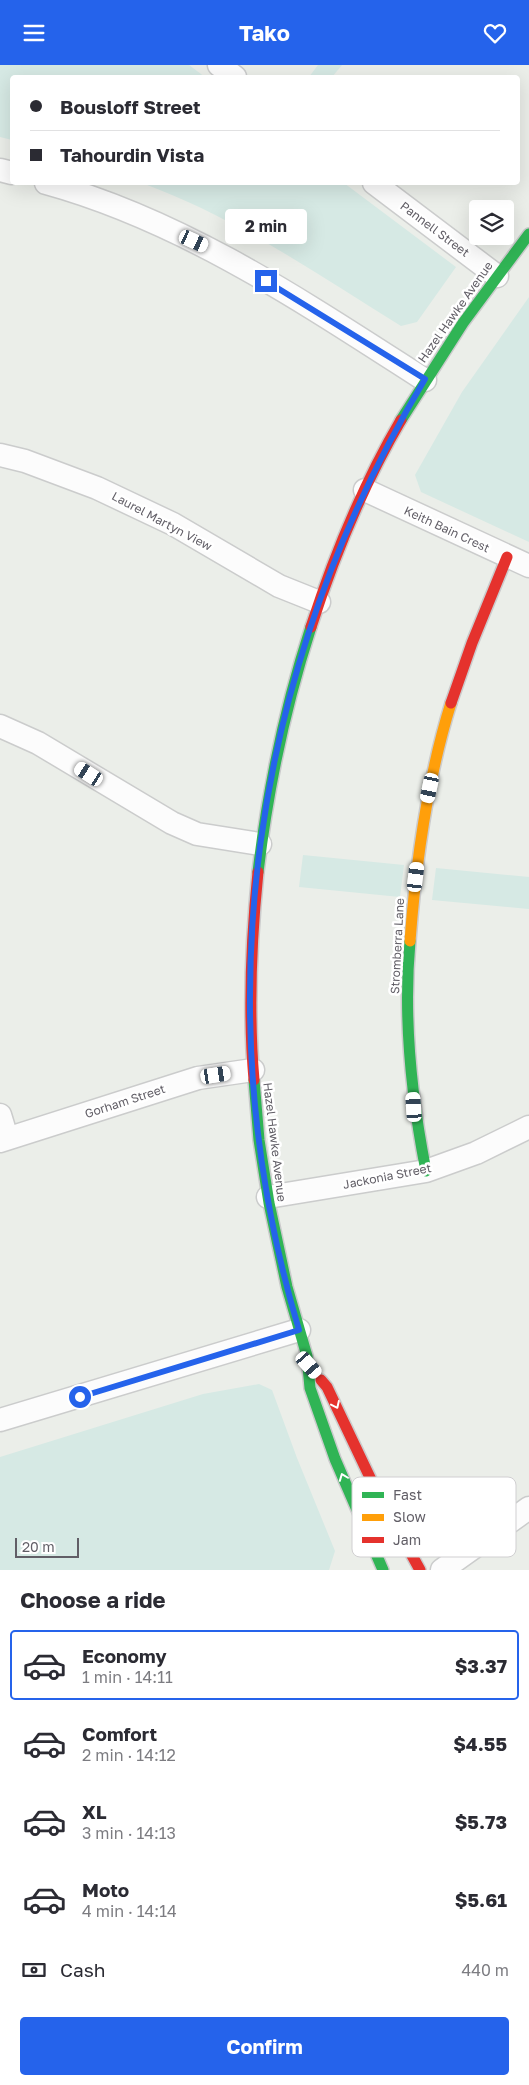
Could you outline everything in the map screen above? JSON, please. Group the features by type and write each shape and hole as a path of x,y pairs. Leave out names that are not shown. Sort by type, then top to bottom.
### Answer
{"street":[{"path":"219,65 232,75"},
{"path":"52,185 104,201 209,248 268,281 425,379"},
{"name":"Pannell Street","path":"377,185 497,276"},
{"name":"Hazel Hawke Avenue","path":"352,1499 310,1386 309,1365 282,1267 259,1142 253,1070 250,969 260,844 279,737 295,677 318,602 365,490 397,426 425,379 451,339 529,235"},
{"name":"Laurel Martyn View","path":"0,455 25,461 97,488 173,524 279,586 318,602"},
{"name":"Keith Bain Crest","path":"365,490 529,566"},
{"name":"Stromberra Lane","path":"426,1171 419,1145 414,1107 408,1031 410,949 418,856 434,769 452,702 480,620 507,557"},
{"path":"0,726 38,743 172,823 197,834 260,844"},
{"name":"Gorham Street","path":"4,1140 198,1078 253,1070"},
{"path":"0,1115 4,1140"},
{"name":"Jackonia Street","path":"268,1197 426,1171 476,1153 529,1127"},
{"path":"0,1420 299,1330"},
{"name":"Hazel Hawke Avenue","path":"309,1365 327,1387 370,1477"},
{"path":"516,1517 529,1508"},
{"name":"Hazel Hawke Avenue","path":"377,1557 383,1570"},
{"name":"Hazel Hawke Avenue","path":"413,1557 420,1570"},
{"path":"442,1570 460,1557"}],"shaded area":[{"path":"0,65 189,65 202,75 10,75 10,140 0,137"},
{"path":"318,65 342,65 334,75 310,75"},
{"path":"147,185 347,185 456,267 417,322 401,326 243,229"},
{"path":"529,297 529,542 421,492 415,475 462,392"},
{"path":"303,855 404,865 400,897 299,887"},
{"path":"436,868 529,877 529,909 432,900"},
{"path":"259,1384 272,1390 335,1551 329,1570 0,1570 0,1457 203,1394"}],"traffic: fast":[{"path":"401,420 463,323 529,234"},
{"path":"258,872 278,748 293,687 311,627"},
{"path":"410,941 407,999 408,1028 412,1085 426,1171"},
{"path":"254,1080 259,1140 269,1203 287,1287 307,1356 310,1388 335,1459 352,1498"},
{"path":"377,1557 383,1570"}],"traffic: slow":[{"path":"410,941 419,851 429,791 451,703"}],"traffic: jam":[{"path":"311,627 350,521 374,470 401,420"},
{"path":"451,703 472,643 507,557"},
{"path":"254,1080 251,976 258,872"},
{"path":"321,1380 327,1387 370,1477"},
{"path":"413,1557 420,1570"}],"route":[{"path":"80,1397 299,1330 282,1267 268,1197 259,1142 253,1070 250,969 254,899 260,844 279,737 318,602 377,463 425,379 266,281"}]}
